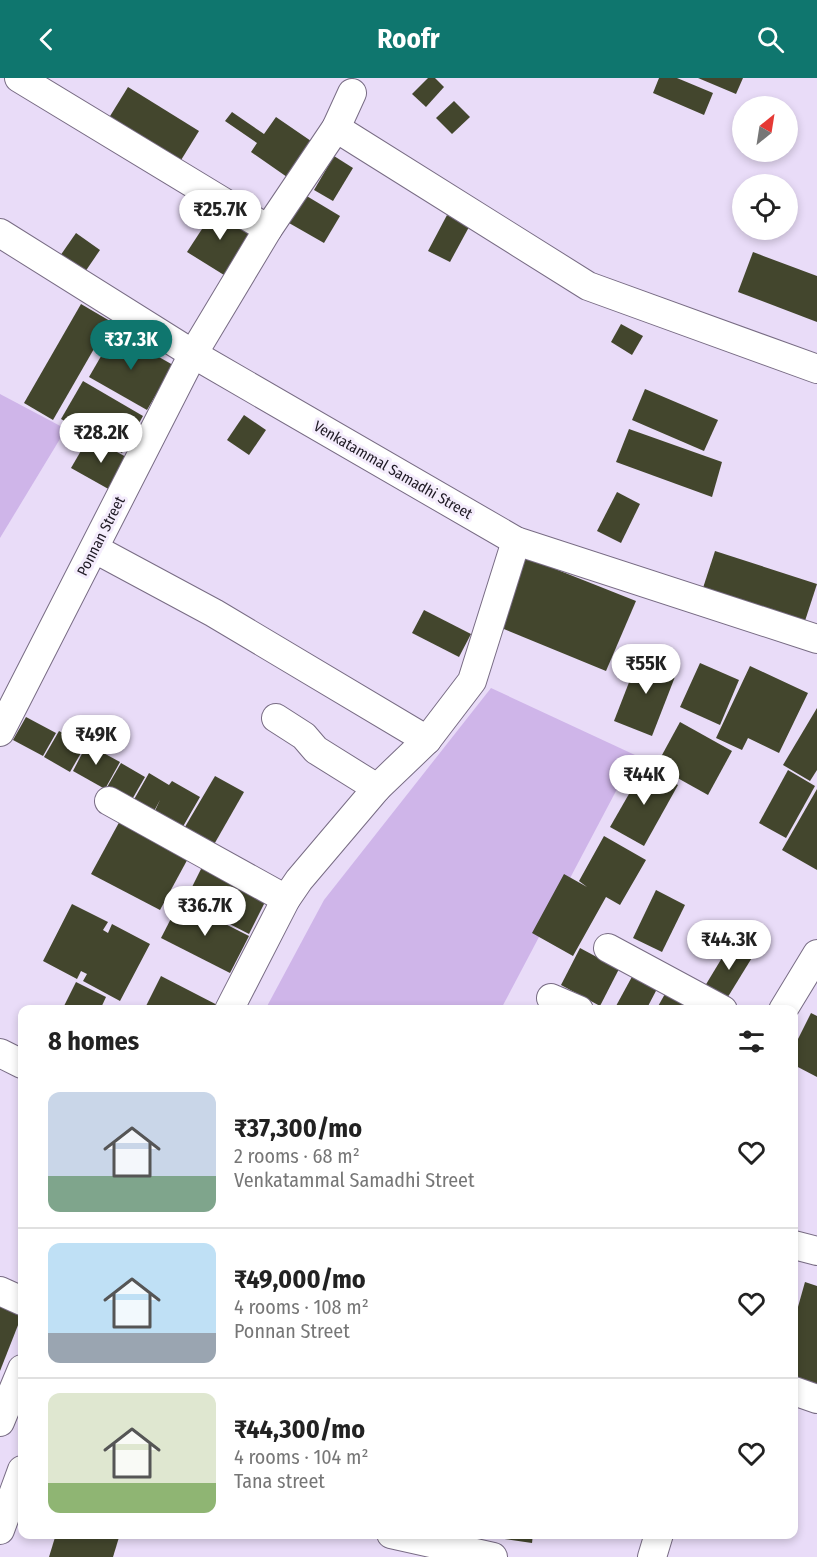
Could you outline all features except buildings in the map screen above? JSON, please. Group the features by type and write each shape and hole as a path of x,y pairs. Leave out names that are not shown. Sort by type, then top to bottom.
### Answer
{"street":[{"path":"19,78 268,229"},
{"name":"Ponnan Street","path":"0,732 193,354 268,229 336,129 352,93"},
{"path":"336,129 588,286 817,369"},
{"name":"Venkatammal Samadhi Street","path":"0,233 193,354 516,541 817,639"},
{"path":"232,1005 286,899 377,788 427,740 472,681 516,541"},
{"path":"95,549 214,613 427,740"},
{"path":"276,718 304,736 316,750 377,788"},
{"path":"109,801 286,899"},
{"path":"608,948 714,1005"},
{"path":"786,1005 817,954"},
{"path":"551,998 567,1005"},
{"path":"0,1053 18,1062"},
{"path":"798,1246 817,1251"},
{"path":"0,1291 18,1299"},
{"path":"0,1422 18,1379"},
{"path":"798,1392 817,1399"},
{"path":"1,1524 18,1480"},
{"path":"413,1539 493,1557"},
{"path":"652,1557 657,1539"}],"shaded area":[{"path":"0,394 66,429 0,538"},
{"path":"491,688 635,755 503,1005 268,1005 324,900"}]}
